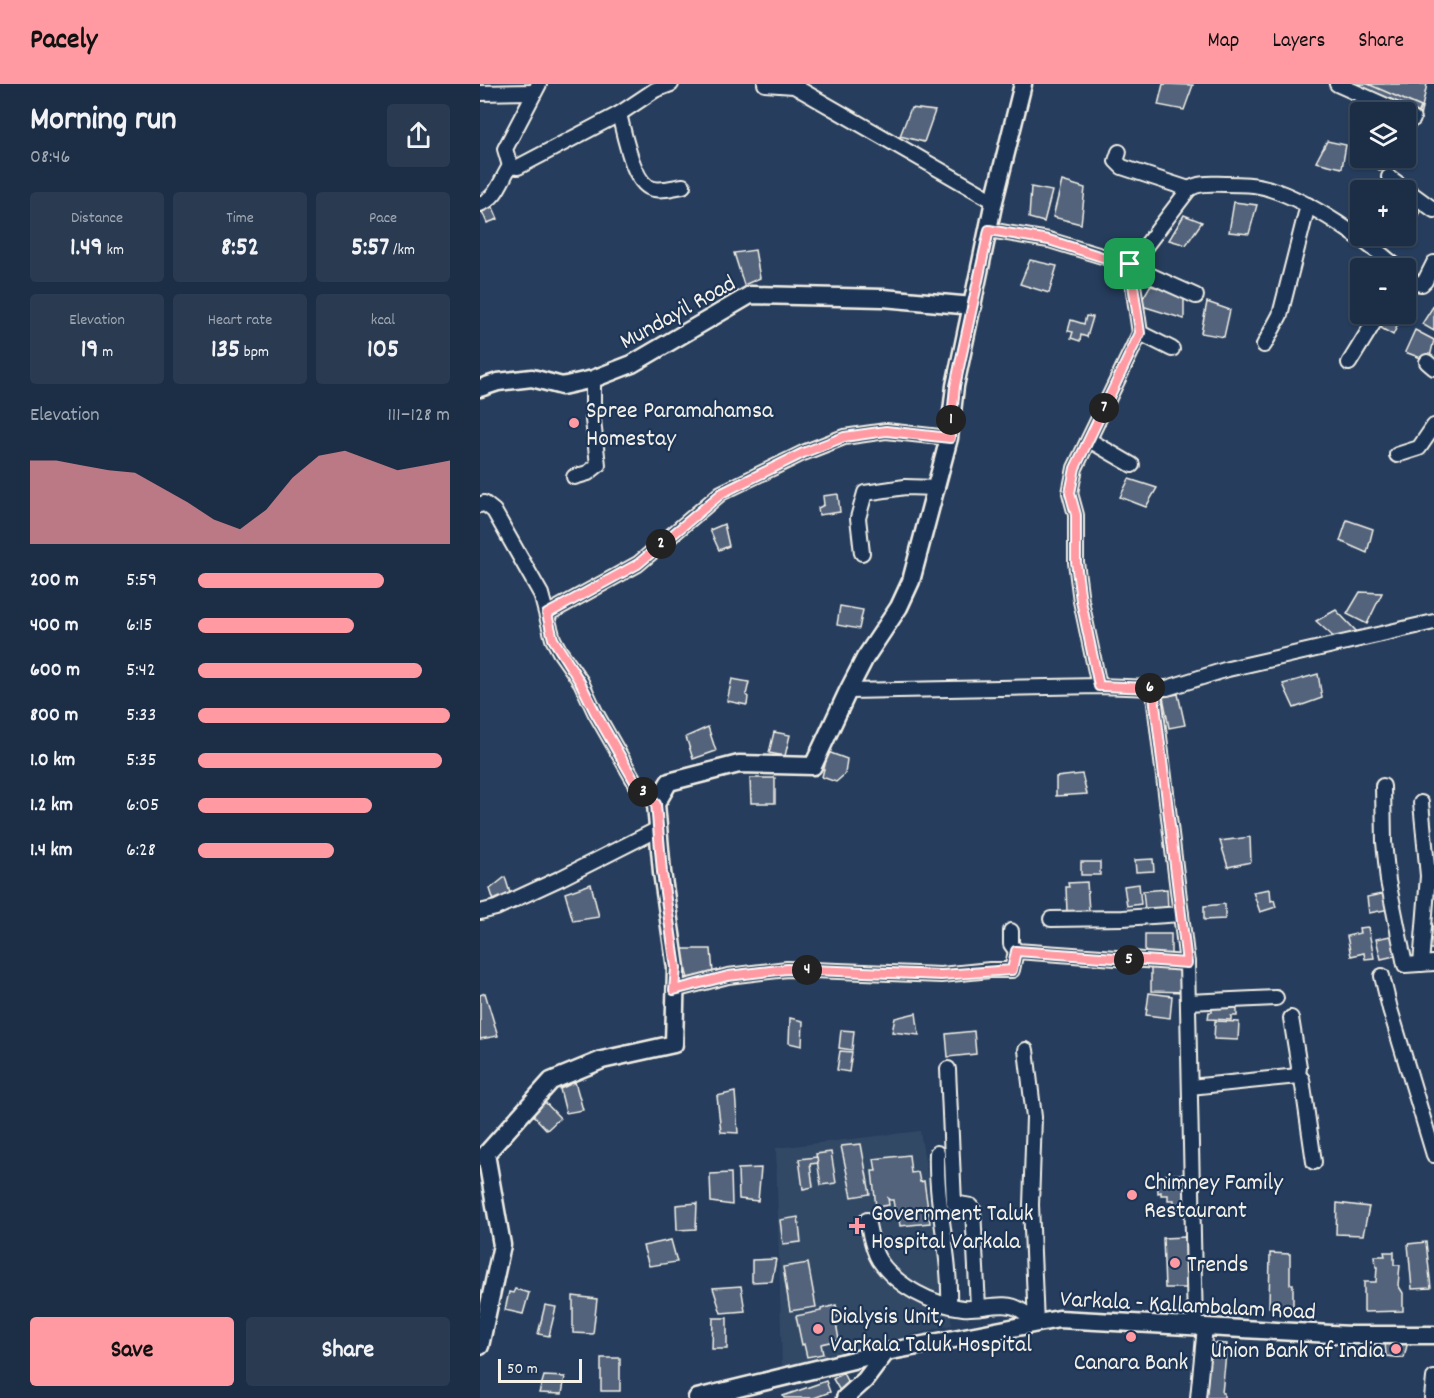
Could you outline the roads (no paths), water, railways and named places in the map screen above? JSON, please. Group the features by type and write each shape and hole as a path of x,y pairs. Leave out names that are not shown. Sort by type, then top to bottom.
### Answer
{"main road":[{"path":"481,1336 502,1245 483,1150 550,1081 602,1060 674,1044 676,968 656,804 669,782 739,764 813,766 865,658 905,595 950,438 955,386 994,201 1023,84"},
{"name":"Mundayil Road","path":"480,388 498,382 532,378 562,386 593,379 632,364 750,295 883,298 973,306"},
{"name":"Varkala - Kallambalam Road","path":"697,1398 886,1352 1059,1319 1350,1335 1434,1335"},
{"path":"845,1398 865,1380 886,1352"}],"street":[{"path":"510,166 518,167 619,114 655,90 671,84"},
{"path":"766,84 794,85 994,201"},
{"path":"1337,84 1378,102"},
{"path":"480,93 537,88"},
{"path":"480,204 488,201 496,192 510,166 506,148 537,88"},
{"path":"619,114 636,172 644,184 654,190 683,186"},
{"path":"1119,152 1116,161 1122,167 1189,189"},
{"path":"1389,177 1434,210"},
{"path":"1130,264 1189,189 1202,184 1242,184 1269,188 1308,205 1386,258"},
{"path":"1264,345 1280,315 1308,205"},
{"path":"989,230 1049,240 1130,264 1136,269 1196,296"},
{"path":"1099,686 1081,601 1076,562 1076,515 1070,493 1075,468 1140,333 1130,264"},
{"path":"1416,283 1422,284 1425,281 1433,265"},
{"path":"1349,363 1373,324"},
{"path":"1140,333 1172,349"},
{"path":"574,477 588,473 598,465 593,420 593,379"},
{"path":"1397,455 1417,450 1434,426"},
{"path":"547,614 638,564 722,493 803,453 844,437 886,431 950,438"},
{"path":"1089,440 1132,465"},
{"path":"862,553 858,518 865,493 905,487 937,488"},
{"path":"480,505 484,503 494,511 537,587 553,639 580,682 639,789 656,804"},
{"path":"848,691 1099,686 1167,688 1228,669 1434,622"},
{"path":"1153,688 1187,963 1200,1326 1198,1398"},
{"path":"1383,786 1384,842 1388,881 1405,965 1428,964 1428,876 1421,802"},
{"path":"480,912 496,908 561,878 658,828"},
{"path":"1051,919 1181,914"},
{"path":"674,990 728,976 787,969 941,975 1012,970 1016,951 1011,944 1011,931"},
{"path":"1016,951 1187,963"},
{"path":"1382,976 1434,1155"},
{"path":"1188,1002 1276,998"},
{"path":"1291,1018 1299,1066 1298,1076"},
{"path":"1026,1050 1034,1117 1031,1205 1036,1324"},
{"path":"948,1069 954,1203 971,1206 973,1209 978,1307"},
{"path":"1190,1087 1298,1076 1302,1079 1314,1162"},
{"path":"937,1153 938,1190 950,1280 948,1305"},
{"path":"867,1220 873,1246 881,1263 898,1280 917,1292 931,1300 964,1309 1004,1305 1021,1309 1036,1324"},
{"path":"1432,1398 1434,1378"}],"place":[{"name":"Spree Paramahamsa Homestay","path":"574,423"},
{"name":"Chimney Family Restaurant","path":"1132,1195"},
{"name":"Government Taluk Hospital Varkala","path":"857,1226"},
{"name":"Trends","path":"1175,1263"},
{"name":"Dialysis Unit, Varkala Taluk Hospital","path":"818,1329"},
{"name":"Canara Bank","path":"1131,1337"},
{"name":"Union Bank of India","path":"1396,1349"}]}
